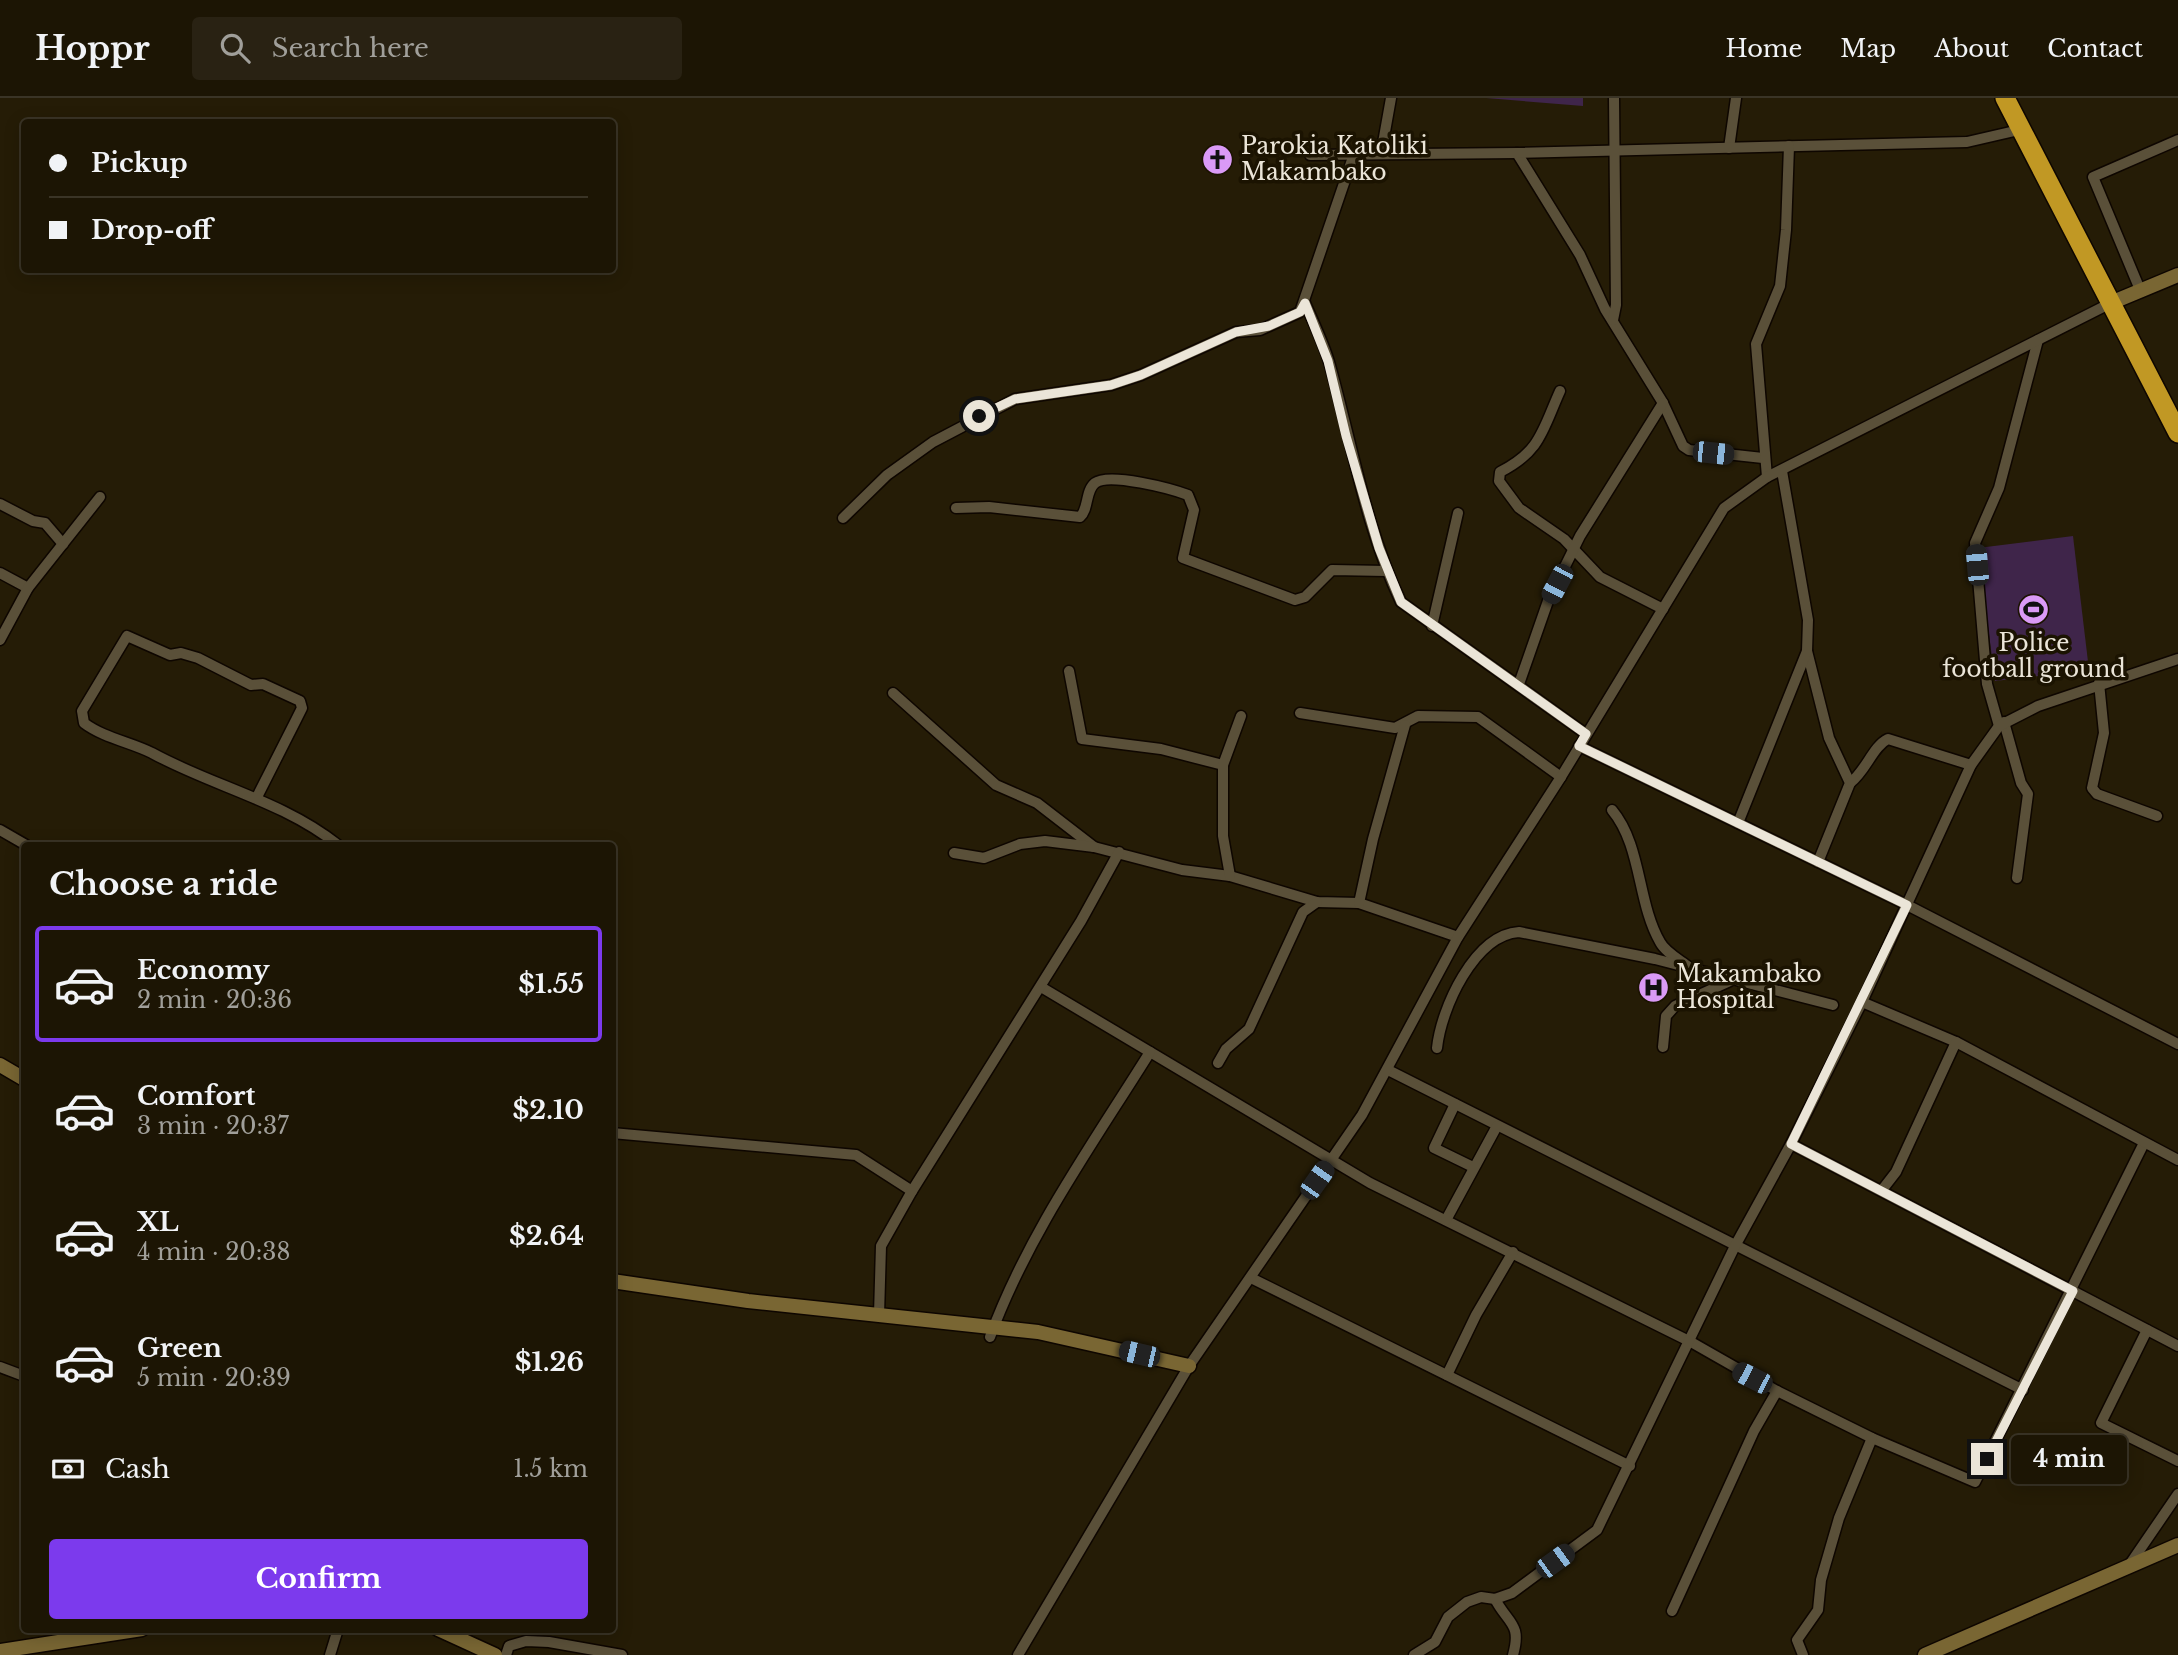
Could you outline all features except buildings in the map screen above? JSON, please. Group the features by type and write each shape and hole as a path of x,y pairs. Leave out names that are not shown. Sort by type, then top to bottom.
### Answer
{"highway":[{"path":"2005,98 2113,302 2171,402 2178,433"}],"street":[{"path":"1381,154 1391,98"},
{"path":"1613,320 1616,305 1614,98"},
{"path":"1729,148 1736,98"},
{"path":"1310,155 1967,142 2020,130"},
{"path":"2141,292 2093,177 2177,143"},
{"path":"1767,477 1763,458 1756,344 1780,286 1789,146"},
{"path":"1517,153 1580,255 1613,320 1663,403 1682,446 1689,450 1763,458"},
{"path":"843,518 887,475 964,423 1015,399 1111,385 1141,375 1236,332 1269,326 1300,312 1354,154"},
{"path":"1018,1655 1189,1366 1331,1160 1388,1070 1458,937 1561,777 1724,508 1767,477 2113,302 2178,275"},
{"path":"1305,303 1328,361 1346,436 1386,570 1401,602 1586,734"},
{"path":"2017,878 2028,794 2021,783 1987,684 1975,543 1999,488 2038,340"},
{"path":"1560,391 1534,449 1523,460 1498,475 1509,497 1519,508 1564,539 1600,577 1663,609"},
{"path":"1519,684 1548,601 1580,536 1663,403"},
{"path":"1782,471 1808,620 1807,651 1829,738 1850,783"},
{"path":"956,508 989,507 1080,517 1095,483 1101,480 1128,481 1188,495 1194,510 1183,558 1296,600 1305,597 1332,570 1386,570"},
{"path":"0,640 28,588 100,497"},
{"path":"0,504 33,521 45,523 63,544"},
{"path":"1432,626 1458,513"},
{"path":"0,573 28,588"},
{"path":"257,797 302,708 300,701 263,684 251,685 198,658 181,653 170,655 127,636 82,710 84,723 153,754 172,766 257,797 334,842"},
{"path":"1738,823 1807,651"},
{"path":"1414,1655 1435,1642 1448,1617 1467,1602 1481,1597 1495,1599 1512,1593 1597,1530 1691,1342 1735,1246 1791,1144 1861,1002 1971,765 2001,724 2099,683 2178,659"},
{"path":"1069,671 1082,739 1148,747 1223,765"},
{"path":"2099,683 2104,733 2092,788 2097,794 2157,816"},
{"path":"893,693 996,785 1037,803 1094,847"},
{"path":"1300,713 1395,728 1405,725"},
{"path":"1230,876 1223,836 1223,765 1241,716"},
{"path":"1359,903 1405,725 1412,717 1478,717 1561,777"},
{"path":"1818,862 1850,783 1864,773 1881,744 1888,739 1971,765"},
{"path":"1579,746 1907,905 2178,1044"},
{"path":"1612,810 1619,819 1629,843 1661,945 1694,971"},
{"path":"0,830 21,842"},
{"path":"954,853 984,858 1020,844 1045,841 1094,847 1182,870 1230,876 1317,902 1359,903 1458,937"},
{"path":"878,1315 881,1246 912,1191 1041,987 1119,852"},
{"path":"1218,1063 1226,1049 1249,1029 1303,912 1317,902"},
{"path":"1437,1048 1440,1024 1468,969 1484,947 1506,933 1519,932 1581,943 1833,1005"},
{"path":"1663,1047 1666,1016 1675,1006 1733,980"},
{"path":"1041,987 1331,1160 1691,1342 1777,1391"},
{"path":"1861,1002 1956,1042 2178,1160"},
{"path":"1882,1190 1896,1172 1956,1042"},
{"path":"992,1332 1005,1295 1038,1229 1150,1052"},
{"path":"0,1065 21,1077"},
{"path":"1388,1070 2024,1390"},
{"path":"1455,1104 1434,1148 1473,1167"},
{"path":"1446,1220 1497,1126"},
{"path":"616,1133 856,1155 912,1191"},
{"path":"1704,1353 1872,1438 1975,1482 2024,1390 2144,1143"},
{"path":"1791,1144 2178,1346"},
{"path":"1447,1376 1476,1315 1513,1252"},
{"path":"1251,1278 1630,1466"},
{"path":"616,1282 992,1332 1038,1332 1189,1366"},
{"path":"2147,1330 2101,1423 2178,1461"},
{"path":"0,1367 21,1375"},
{"path":"1672,1611 1754,1432 1777,1391"},
{"path":"1872,1438 1920,1453"},
{"path":"1803,1655 1797,1640 1818,1610 1821,1580 1839,1518 1872,1438"},
{"path":"2126,1569 2178,1494"},
{"path":"1925,1655 2178,1545"},
{"path":"1495,1599 1513,1622 1517,1635 1513,1655"},
{"path":"0,1651 81,1633"},
{"path":"330,1655 337,1633"},
{"path":"447,1633 495,1655"},
{"path":"506,1655 509,1646 526,1641 622,1655"}],"shaded area":[{"path":"1486,98 1583,98 1583,106"},
{"name":"Police football ground","path":"2073,536 2089,670 1995,681 1978,548"}],"place":[{"name":"Parokia Katoliki Makambako","path":"1218,159"},
{"name":"Police football ground","path":"2034,609"},
{"name":"Makambako Hospital","path":"1653,987"}],"route":[{"path":"979,416 1015,399 1111,385 1141,375 1236,332 1260,330 1300,312 1305,303 1328,361 1346,436 1386,570 1401,602 1417,616 1519,684 1586,734 1579,746 1907,905 1791,1144 2073,1291 1987,1459"}]}
